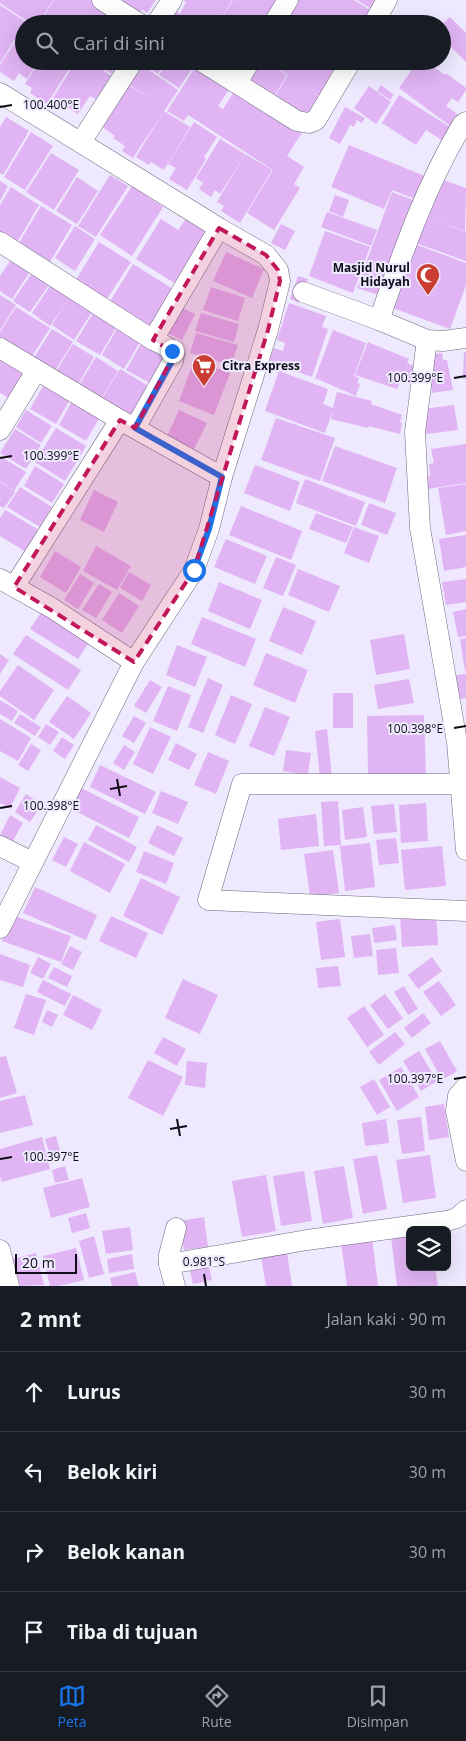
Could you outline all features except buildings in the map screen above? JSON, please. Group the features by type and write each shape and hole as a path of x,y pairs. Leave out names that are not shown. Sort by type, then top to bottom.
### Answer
{"street":[{"path":"102,0 126,15"},
{"path":"162,15 172,0"},
{"path":"279,15 288,0"},
{"path":"378,15 387,0"},
{"path":"81,142 127,70"},
{"path":"216,70 297,121 309,123 316,120 346,70"},
{"path":"237,83 245,70"},
{"path":"0,93 219,228 266,254 292,287 427,340 443,341 466,338"},
{"path":"379,320 412,228 431,182 462,124 466,122"},
{"path":"153,340 219,228"},
{"path":"3,252 153,340 167,346 174,355 172,361 127,424 7,583 96,636 134,662"},
{"path":"0,928 134,662 194,570 209,529 222,477 268,330 292,287"},
{"path":"427,340 415,432 420,528 457,742 466,850"},
{"path":"0,348 127,424 222,477"},
{"path":"0,430 36,371"},
{"path":"461,784 242,784 208,900 466,911"},
{"path":"0,846 32,862"},
{"path":"466,1087 458,1096 456,1111 466,1161"},
{"path":"169,1264 307,1240 447,1221 457,1218 466,1210"},
{"path":"175,1286 169,1264 169,1255 176,1228"},
{"path":"0,1250 9,1286"}],"highlighted area":[{"path":"219,228 266,255 278,270 280,281 268,330 194,570 134,662 14,587 120,420 135,428 175,353 153,340"}],"place":[{"name":"Masjid Nurul Hidayah","path":"428,296"},
{"name":"Citra Express","path":"204,387"}],"route":[{"path":"172,351 174,355 172,361 135,428 222,477 209,529 194,570"}]}
